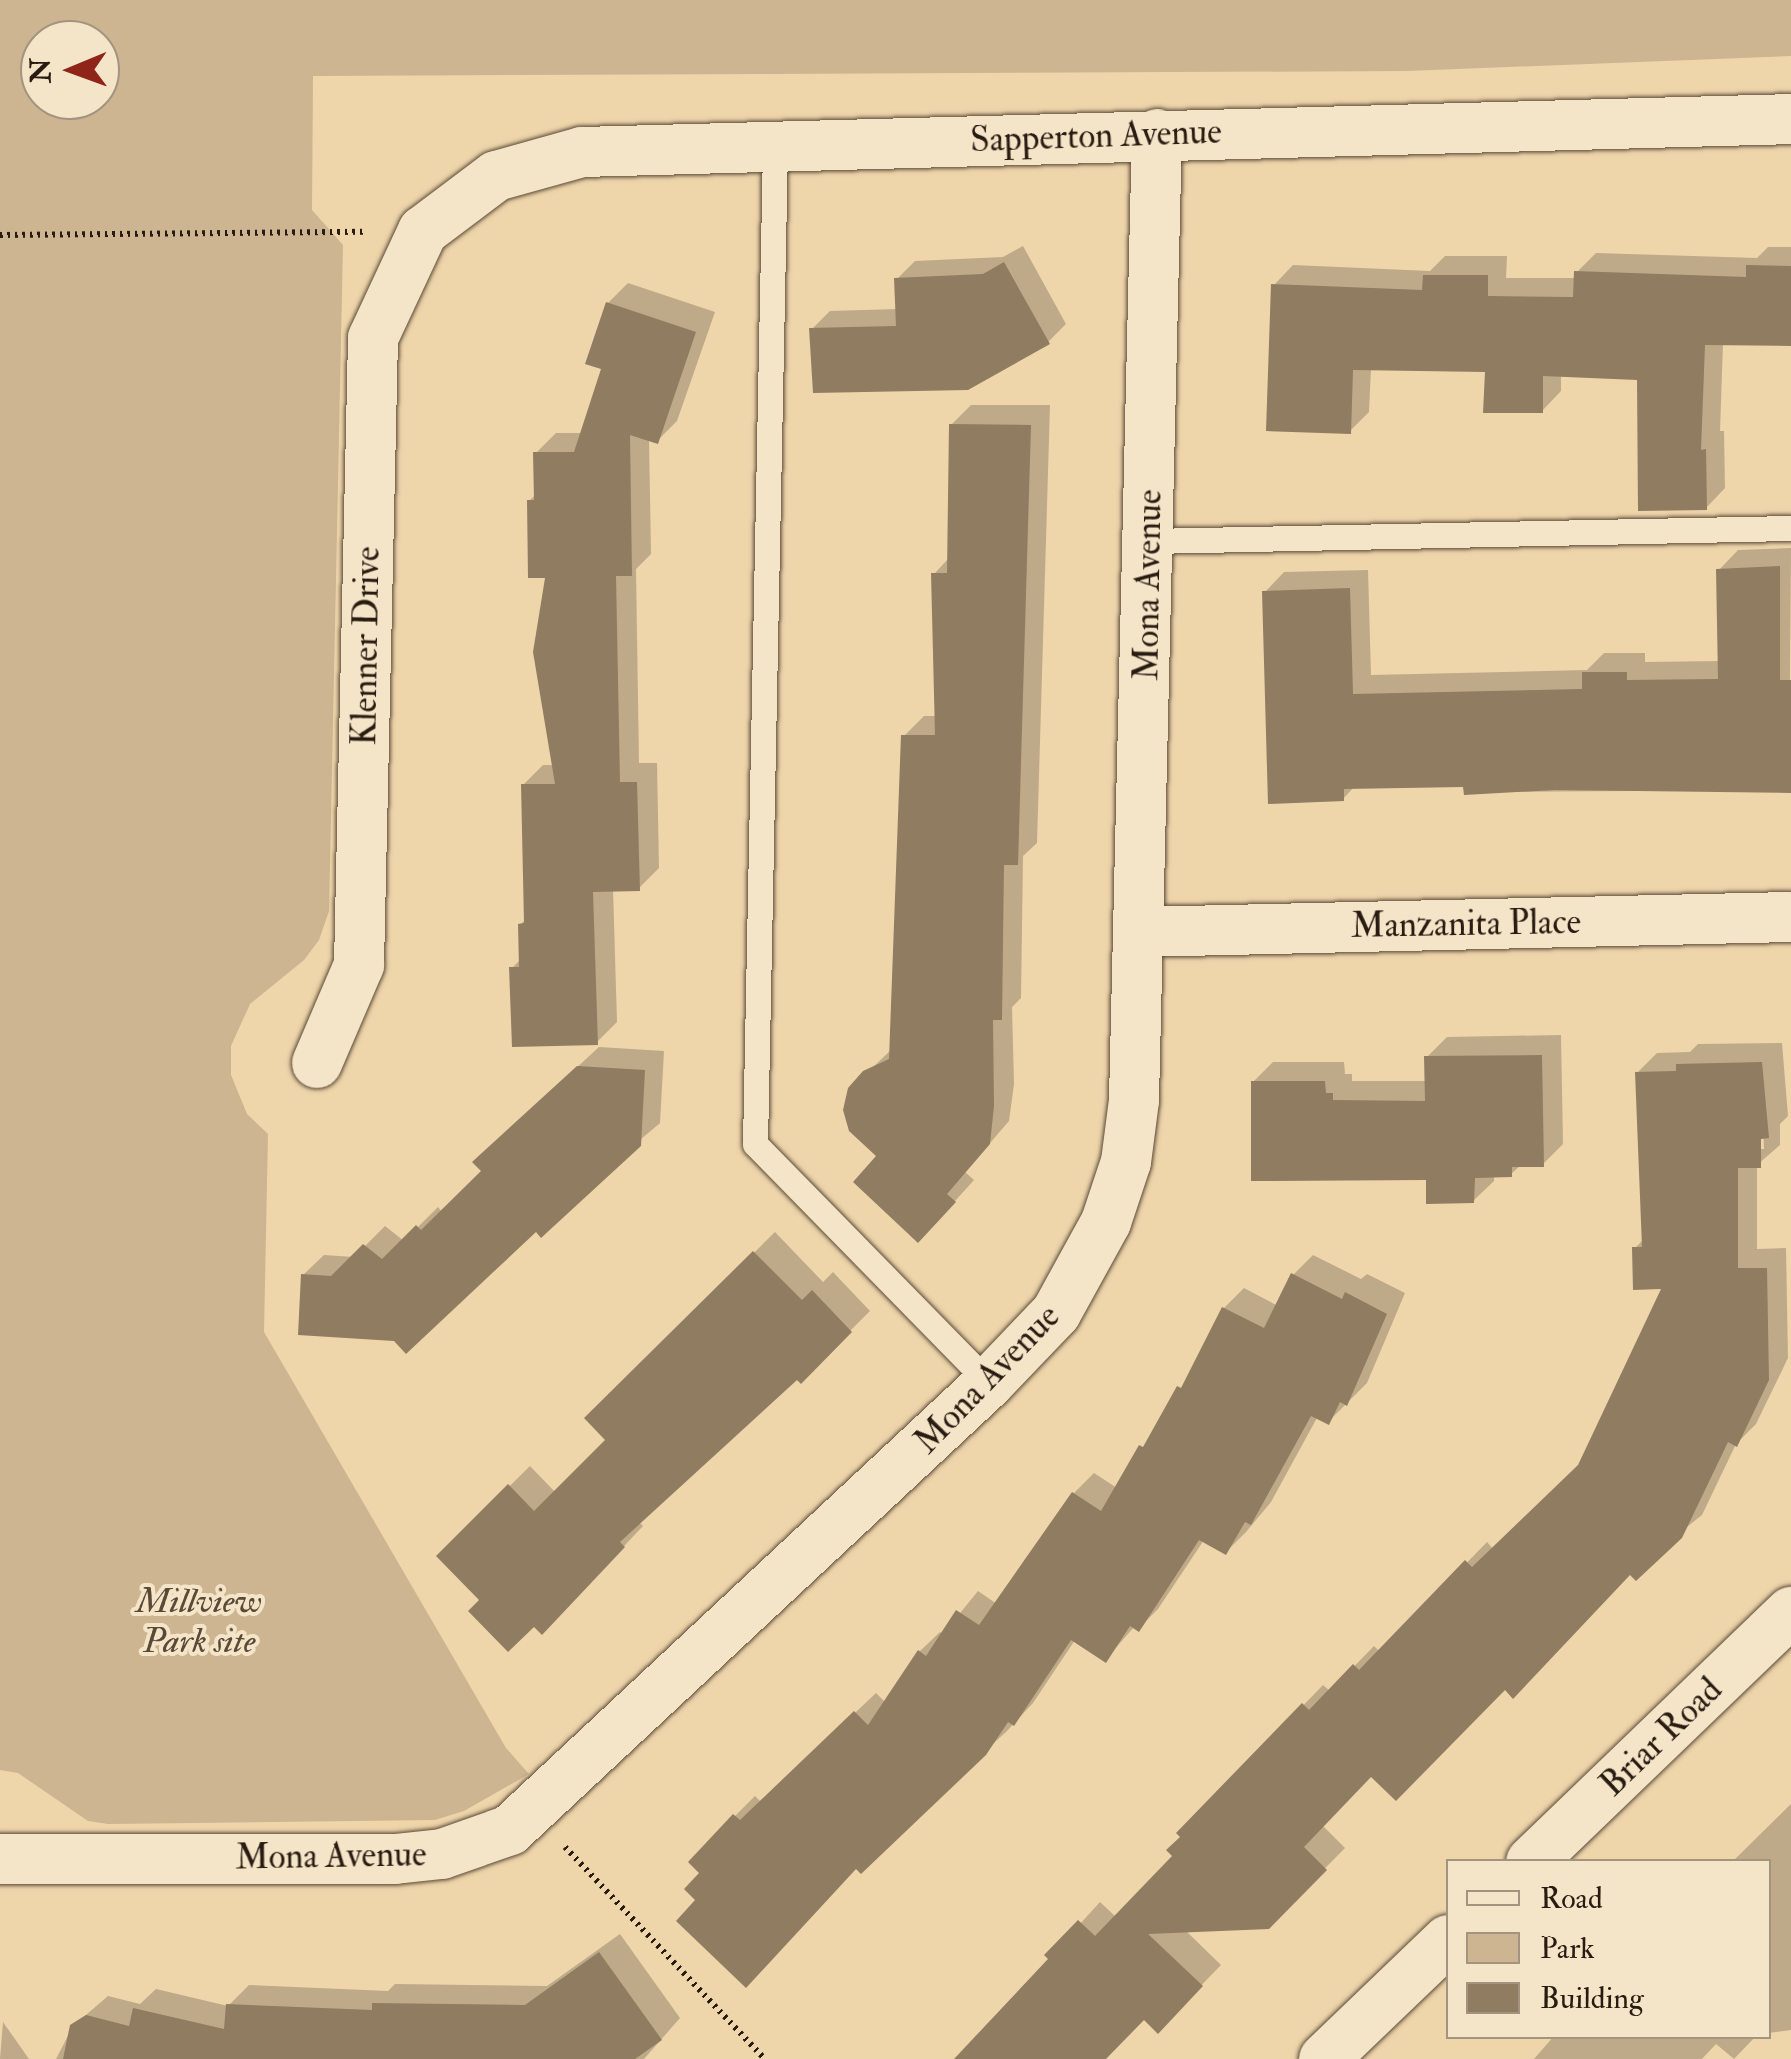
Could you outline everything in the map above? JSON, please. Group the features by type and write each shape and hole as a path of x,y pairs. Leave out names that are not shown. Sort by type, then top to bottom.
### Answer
{"street":[{"name":"Sapperton Avenue","path":"424,232 496,176 582,152 1791,119"},
{"name":"Mona Avenue","path":"0,1859 395,1859 442,1854 510,1830 533,1813 989,1383 1056,1314 1106,1222 1126,1162 1134,1100 1157,134"},
{"name":"Klenner Drive","path":"318,1063 358,965 373,338 424,232"},
{"name":"Manzanita Place","path":"1140,932 1791,917"},
{"name":"Briar Road","path":"1534,1859 1791,1612"},
{"path":"1324,2059 1446,1942"}],"lane":[{"path":"775,148 755,1144 989,1383"},
{"path":"1149,542 1791,528"}],"path":[{"path":"0,235 424,232"},
{"path":"582,1864 766,2059"}],"green space":[{"name":"Millview Park site","path":"0,0 1791,0 1791,56 1407,71 313,76 312,210 343,245 329,911 319,940 304,960 250,1004 231,1046 231,1075 247,1114 268,1134 264,1332 506,1748 529,1774 464,1811 435,1820 108,1824 88,1821 18,1773 0,1770"}],"building":[{"path":"1004,262 1050,344 968,390 813,393 809,328 896,326 894,278 983,274"},
{"path":"1746,265 1791,266 1791,346 1705,345 1701,450 1706,449 1707,510 1638,511 1637,380 1543,376 1543,413 1483,413 1485,372 1353,370 1351,434 1266,431 1271,284 1422,290 1423,275 1488,275 1488,296 1573,297 1574,271 1746,277"},
{"path":"606,302 696,332 658,444 630,435 632,576 616,576 620,782 637,782 640,891 593,892 598,1045 512,1047 509,967 519,967 518,924 524,923 521,784 555,784 533,652 545,578 528,578 527,500 534,500 533,452 574,452 601,369 585,364"},
{"path":"949,424 1031,425 1018,865 1004,865 1002,1020 993,1020 994,1106 990,1144 947,1194 956,1202 918,1243 853,1182 876,1156 849,1131 843,1110 848,1088 863,1071 889,1059 901,735 935,735 931,573 947,573"},
{"path":"1780,566 1780,680 1791,680 1791,793 1555,790 1464,795 1463,787 1344,789 1344,801 1268,804 1262,591 1350,588 1353,694 1582,689 1582,672 1627,672 1627,680 1718,679 1716,569"},
{"path":"1542,1055 1544,1167 1512,1167 1512,1177 1475,1178 1474,1203 1426,1204 1426,1180 1251,1181 1251,1081 1325,1081 1326,1093 1333,1093 1333,1100 1425,1101 1424,1056"},
{"path":"1762,1062 1769,1138 1761,1139 1761,1168 1738,1168 1738,1268 1767,1268 1769,1380 1737,1447 1728,1442 1682,1538 1636,1581 1630,1575 1513,1699 1505,1690 1396,1801 1371,1777 1304,1847 1327,1870 1269,1929 1148,1934 1203,1986 1158,2034 1144,2020 1106,2059 954,2059 1048,1959 1044,1955 1078,1920 1095,1936 1172,1856 1166,1850 1180,1837 1176,1833 1302,1703 1309,1710 1353,1664 1359,1670 1465,1560 1472,1567 1578,1465 1661,1289 1633,1290 1632,1247 1642,1247 1635,1072 1676,1071 1676,1064"},
{"path":"577,1066 645,1070 641,1146 541,1238 536,1232 406,1354 394,1341 298,1335 301,1274 331,1276 363,1244 382,1259 416,1225 421,1230 481,1171 472,1162"},
{"path":"753,1251 802,1300 812,1290 852,1332 801,1384 797,1380 620,1542 625,1547 542,1635 534,1627 508,1652 468,1611 479,1600 436,1556 508,1484 534,1511 605,1440 584,1418"},
{"path":"1291,1273 1342,1299 1345,1292 1387,1314 1347,1406 1340,1402 1329,1425 1311,1416 1251,1525 1245,1522 1226,1555 1199,1540 1139,1632 1130,1626 1106,1663 1071,1640 1014,1726 1008,1722 986,1755 861,1874 856,1869 746,1988 676,1921 695,1900 684,1889 699,1873 688,1862 733,1814 740,1820 854,1711 868,1725 918,1650 926,1656 956,1610 979,1625 1072,1492 1101,1511 1177,1386 1181,1388 1222,1307 1264,1328"},
{"path":"599,1952 662,2040 635,2059 63,2059 70,2025 86,2015 129,2026 133,2008 224,2029 226,2004 372,2010 372,2003 525,2005"}]}
